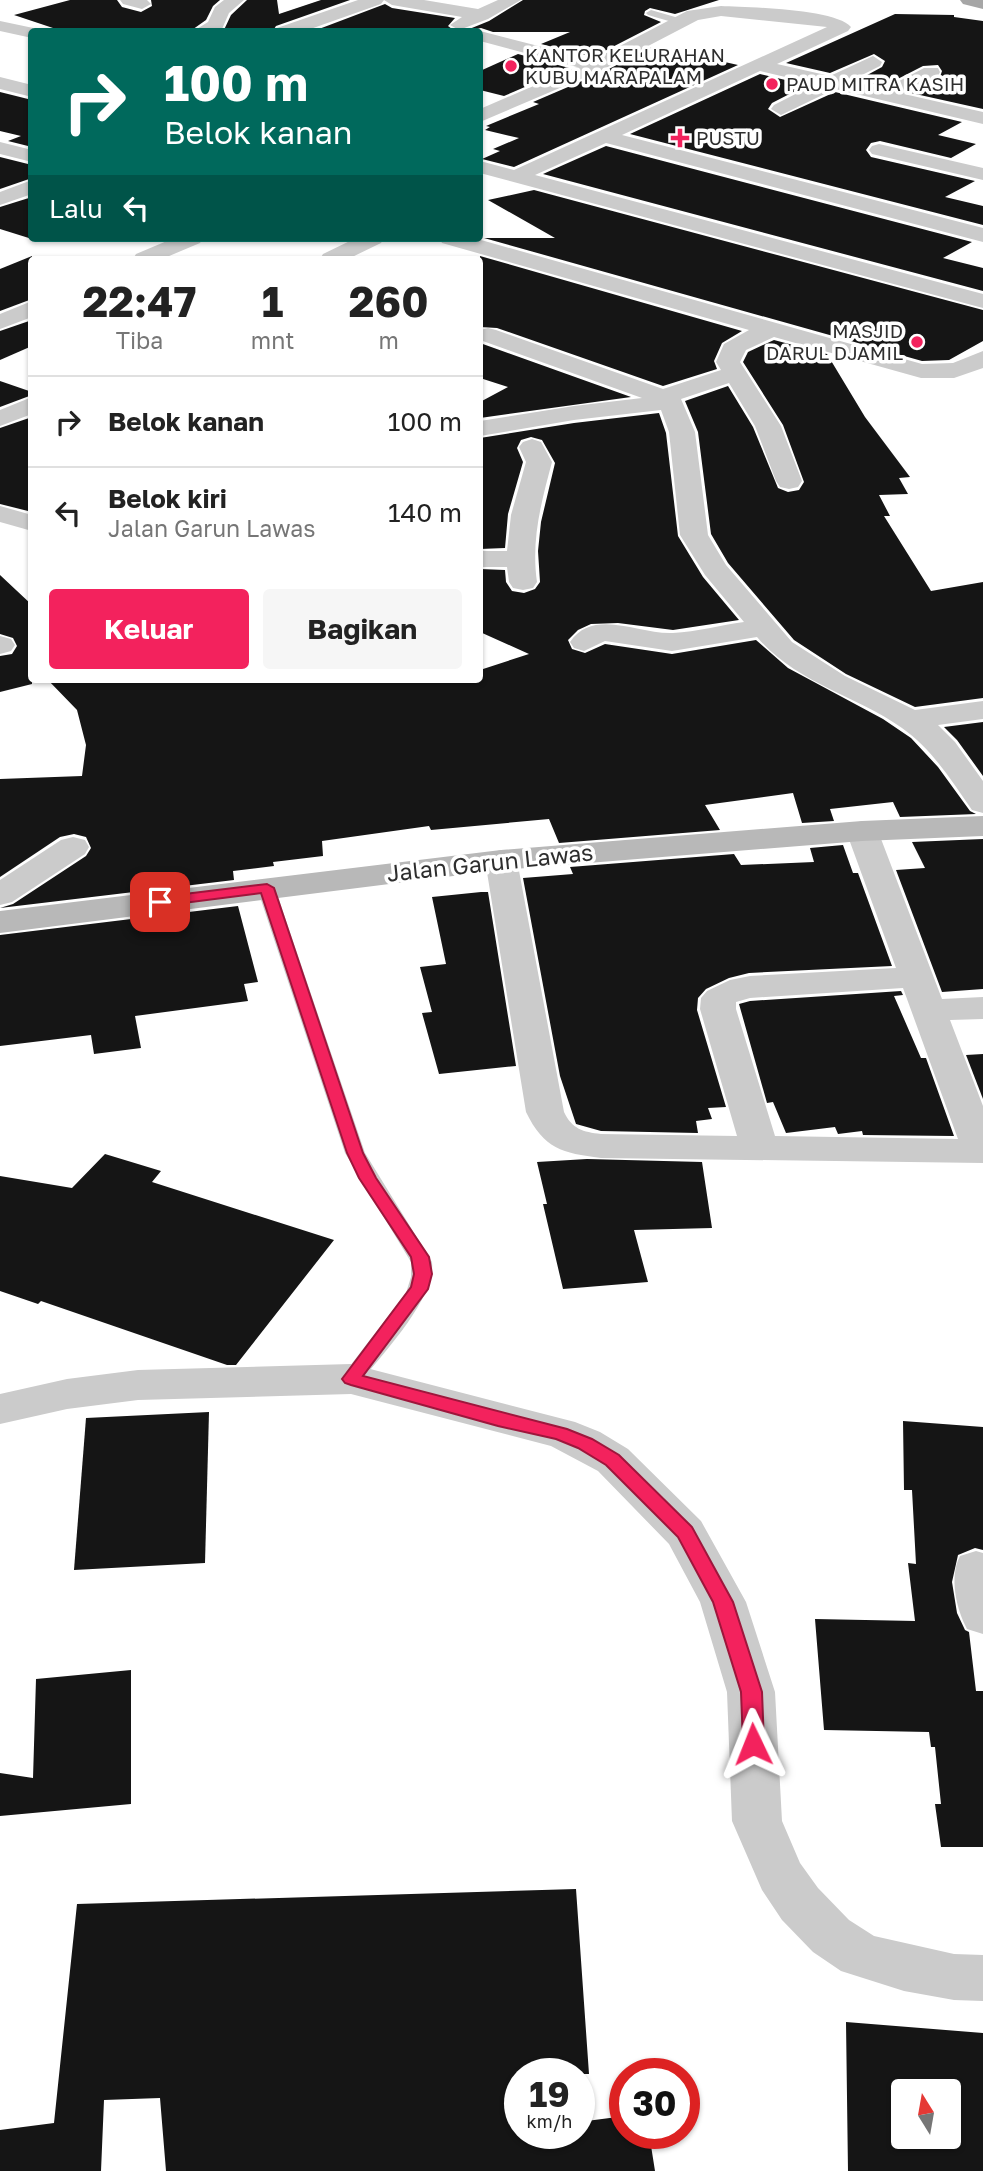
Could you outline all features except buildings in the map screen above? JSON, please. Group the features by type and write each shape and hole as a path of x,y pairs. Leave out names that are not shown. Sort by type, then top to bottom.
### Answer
{"main road":[{"path":"969,0 983,3"},
{"name":"Jalan Garun Lawas","path":"0,922 501,860 862,831 983,826"}],"street":[{"path":"210,28 216,25 221,11 235,0"},
{"path":"294,28 375,0"},
{"path":"392,0 482,15"},
{"path":"457,28 512,0"},
{"path":"483,115 596,66 679,21 706,12 821,20 835,22 842,27 515,177"},
{"path":"0,26 28,32"},
{"path":"483,37 596,66"},
{"path":"781,109 873,62"},
{"path":"761,66 983,118"},
{"path":"885,96 931,72"},
{"path":"0,83 28,90"},
{"path":"606,137 983,235"},
{"path":"0,148 28,155"},
{"path":"879,150 983,174"},
{"path":"483,168 983,302"},
{"path":"0,199 28,188"},
{"path":"151,256 183,242"},
{"path":"337,256 365,242"},
{"path":"464,242 921,371 953,372 969,368 983,358"},
{"path":"0,322 28,310"},
{"path":"770,330 734,347 728,362 768,426 789,481"},
{"path":"488,335 668,399 682,432 694,536 715,569 782,648 835,682 911,720 944,748 983,803"},
{"path":"483,428 668,399 736,373"},
{"path":"0,419 28,406"},
{"path":"483,560 521,571 524,515 539,462 531,447"},
{"path":"0,514 28,522"},
{"path":"584,642 604,632 672,642 764,627"},
{"path":"911,720 983,710"},
{"path":"501,860 545,1112 557,1135 572,1142 601,1146 982,1151 862,831"},
{"path":"0,895 73,847"},
{"path":"759,1147 718,1009 719,998 735,989 750,987 923,993 983,1008"},
{"path":"0,1409 67,1394 138,1385 351,1379 560,1433 585,1443 613,1460 685,1532 723,1602 751,1692 757,1821 780,1875 800,1904 831,1936 859,1955 904,1968 954,1977 983,1978"},
{"path":"976,1568 983,1616"}],"lane":[{"path":"651,13 679,21"},
{"path":"267,888 355,1153 368,1178 420,1257 422,1266 421,1281 415,1296 351,1379"}],"place":[{"name":"KANTOR KELURAHAN KUBU MARAPALAM","path":"511,66"},
{"name":"PAUD MITRA KASIH","path":"772,84"},
{"name":"PUSTU","path":"680,138"},
{"name":"MASJID DARUL DJAMIL","path":"917,342"}],"route":[{"path":"160,902 267,888 355,1153 361,1167 420,1257 423,1274 419,1289 351,1379 560,1433 585,1443 613,1460 685,1532 723,1602 751,1692 753,1744"}]}
